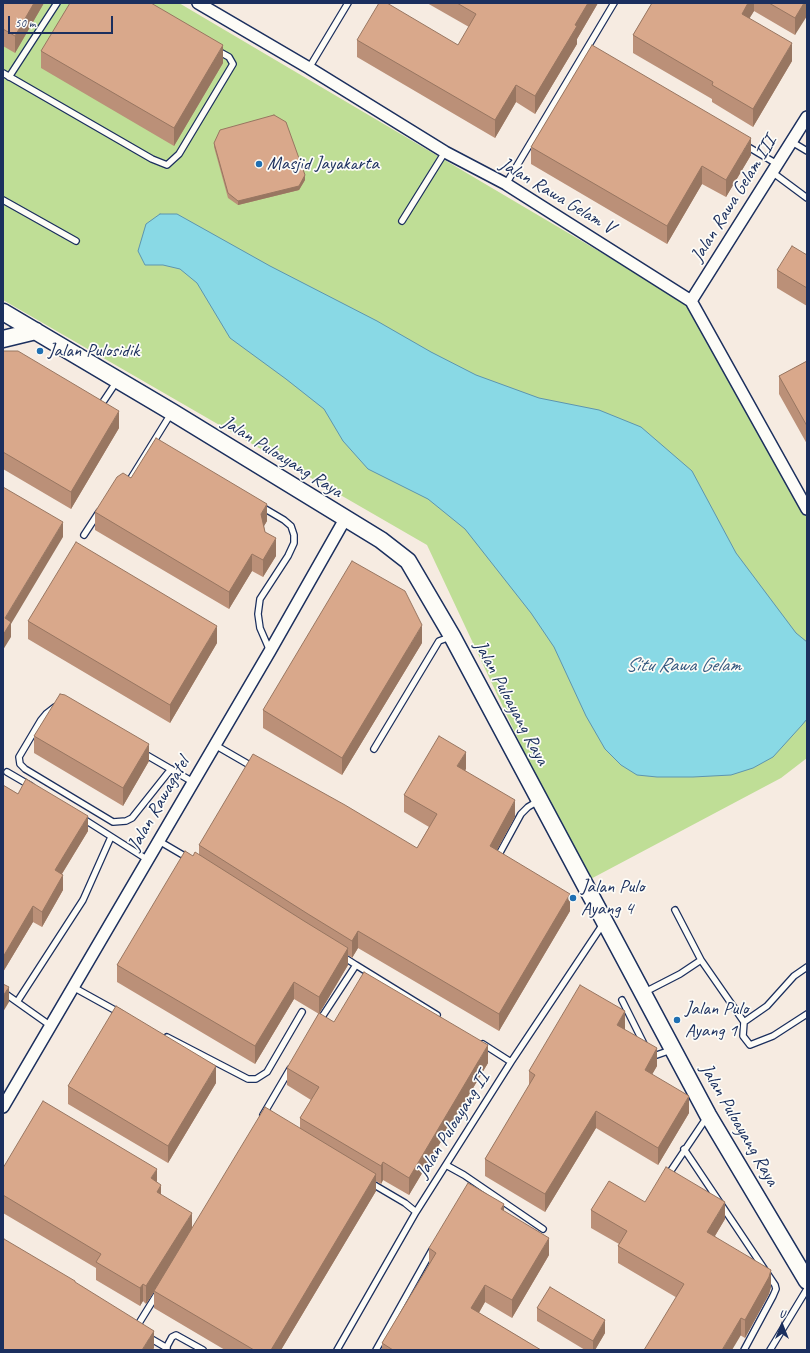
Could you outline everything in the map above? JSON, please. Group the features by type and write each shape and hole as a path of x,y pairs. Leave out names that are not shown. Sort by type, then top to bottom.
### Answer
{"street":[{"name":"Jalan Rawa Gelam V","path":"198,3 309,68 445,152 506,184 691,301 807,509"},
{"name":"Jalan Rawa Gelam III","path":"691,301 807,117"},
{"name":"Jalan Puloayang Raya","path":"3,312 172,412 381,540 408,560 452,636 708,1115 807,1281"},
{"path":"3,339 36,331"},
{"name":"Jalan Rawagatel","path":"3,1107 270,651 345,519"}],"lane":[{"path":"9,77 57,3"},
{"path":"309,68 348,3"},
{"path":"506,184 614,3"},
{"path":"3,73 152,159 167,165 179,154 233,64 229,57 216,49"},
{"path":"585,53 592,57"},
{"path":"736,140 775,168 807,198"},
{"path":"792,142 807,150"},
{"path":"402,221 445,152"},
{"path":"3,200 76,241"},
{"path":"94,405 101,405 117,380"},
{"path":"120,487 127,484 172,412"},
{"path":"153,444 159,447"},
{"path":"254,503 284,520 291,526 294,536 294,543 288,556 260,599 258,614 260,628 270,651"},
{"path":"84,536 100,510"},
{"path":"374,749 439,641 452,636"},
{"path":"60,706 55,707 41,720 19,757 20,764 25,769 113,822 126,821 132,818 171,769"},
{"path":"215,745 260,771"},
{"path":"138,750 193,782"},
{"path":"7,772 33,788"},
{"path":"497,858 521,814 528,807 540,800"},
{"path":"78,816 148,860"},
{"path":"17,1002 83,900 111,837"},
{"path":"159,840 195,863"},
{"path":"675,910 701,960 744,1022 743,1036 750,1045 772,1036 807,1014"},
{"name":"Jalan Puloayang II","path":"337,1350 416,1212 511,1062 604,922"},
{"path":"337,954 442,1019"},
{"path":"643,993 680,974 701,960"},
{"path":"318,1023 356,965"},
{"path":"744,1022 767,1006 794,976 807,967"},
{"path":"73,988 128,1016"},
{"path":"3,992 51,1026"},
{"path":"622,1000 651,1058 673,1049"},
{"path":"162,1034 248,1079 256,1079 267,1072 302,1012"},
{"path":"476,1040 511,1062"},
{"path":"268,1121 262,1117 294,1063"},
{"path":"668,1174 708,1115"},
{"path":"684,1149 775,1285 776,1289 773,1296 744,1350"},
{"path":"446,1165 472,1180 543,1229"},
{"path":"364,1179 405,1203 416,1212"},
{"path":"468,1187 472,1180"},
{"path":"376,1350 437,1241"},
{"path":"770,1350 807,1289"},
{"path":"135,1330 159,1291"},
{"path":"129,1326 166,1349 172,1337 176,1335 203,1350"}],"green space":[{"path":"3,3 179,3 690,305 807,500 807,758 781,778 585,882 427,545 3,300"}],"water":[{"name":"Situ Rawa Gelam","path":"160,214 177,214 270,266 377,321 431,352 476,375 539,398 599,410 641,427 692,471 736,553 796,633 807,642 807,719 773,757 753,768 731,775 657,777 637,775 621,765 605,749 586,716 554,647 531,613 465,529 428,499 368,469 343,441 324,409 230,338 197,283 180,269 163,265 145,265 138,251 146,224"}],"building":[{"path":"3,3 34,3 15,36 3,29"},
{"path":"70,3 151,3 223,45 174,128 41,51"},
{"path":"379,3 387,3 458,45 476,14 457,3 588,3 575,25 577,26 535,96 516,85 495,120 357,40"},
{"path":"652,3 748,3 742,14 792,43 753,109 712,85 713,82 633,35"},
{"path":"769,3 804,3 795,18"},
{"path":"592,45 751,138 726,180 702,166 667,226 531,147"},
{"name":"Masjid Jayakarta","path":"274,115 286,122 305,175 299,186 238,201 228,193 214,143 220,130"},
{"path":"792,246 807,255 807,288 777,270"},
{"path":"3,351 18,351 119,411 71,492 3,452"},
{"path":"807,361 807,426 779,376"},
{"path":"156,438 267,504 261,514 265,532 276,538 263,560 252,554 229,592 95,512 117,477 123,473 131,478"},
{"path":"3,487 63,522 5,618 11,622 3,635"},
{"path":"76,542 217,626 170,705 28,621"},
{"path":"352,561 405,591 422,625 342,758 263,710"},
{"path":"60,694 65,695 149,744 123,788 34,736"},
{"path":"439,736 466,752 457,766 515,800 490,846 570,894 499,1014 358,931 352,941 199,845 253,754 345,805 417,848 437,814 404,795"},
{"path":"26,779 88,816 55,870 63,875 42,912 33,906 3,957 3,785 18,794"},
{"path":"185,851 193,856 195,852 348,948 319,997 294,982 255,1046 117,965"},
{"path":"364,972 488,1045 409,1178 383,1162 381,1166 300,1118 319,1087 287,1068 319,1013 334,1022"},
{"path":"3,984 9,987 3,996"},
{"path":"580,985 625,1011 617,1025 657,1048 645,1070 689,1096 658,1148 596,1111 545,1194 485,1159 535,1075 529,1071"},
{"path":"116,1006 216,1066 168,1146 68,1086"},
{"path":"43,1101 157,1169 151,1178 161,1185 157,1192 192,1213 146,1286 143,1284 140,1288 96,1262 101,1254 3,1195 3,1168"},
{"path":"265,1107 376,1174 271,1350 254,1350 154,1291"},
{"path":"666,1167 725,1202 707,1232 771,1270 769,1277 745,1320 741,1318 722,1350 644,1350 684,1284 618,1246 627,1231 591,1210 609,1181 645,1202"},
{"path":"468,1183 504,1204 501,1209 549,1238 512,1300 485,1285 471,1308 541,1350 393,1350 382,1343 436,1253 429,1248"},
{"path":"4,1239 75,1281 154,1331 142,1350 3,1350"},
{"path":"550,1287 605,1320 593,1341 537,1308"}],"place":[{"name":"Masjid Jayakarta","path":"259,164"},
{"name":"Jalan Pulosidik","path":"40,351"},
{"name":"Jalan Pulo Ayang 4","path":"573,898"},
{"name":"Jalan Pulo Ayang 1","path":"677,1020"}]}
